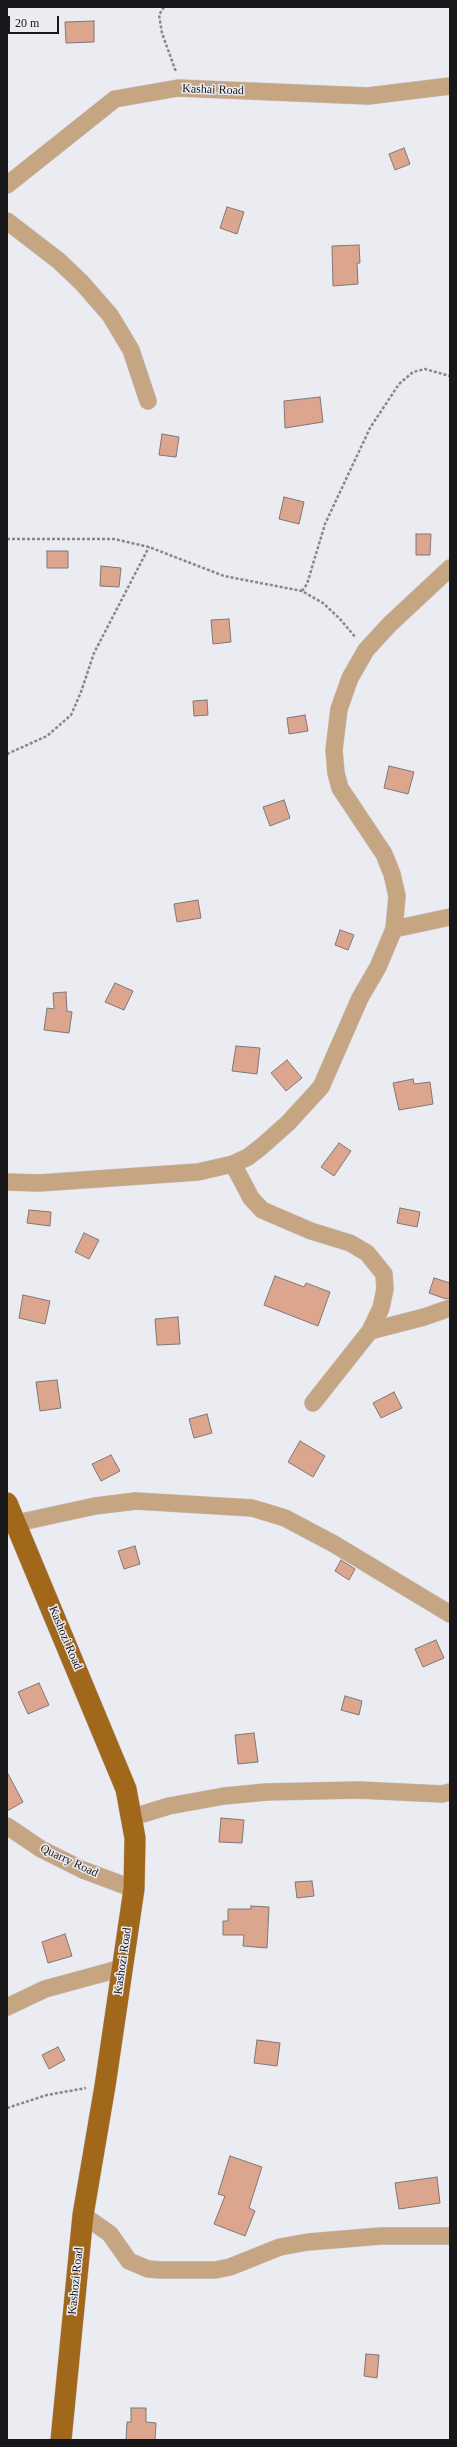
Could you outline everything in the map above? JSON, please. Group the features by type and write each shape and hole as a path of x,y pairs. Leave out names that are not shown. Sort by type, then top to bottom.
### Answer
{"main road":[{"name":"Kashozi Road","path":"7,1502 126,1789 133,1817 135,1838 134,1889 105,2086 82,2214 61,2440"}],"street":[{"name":"Kashai Road","path":"7,185 115,99 178,88 368,96 450,86"},
{"path":"7,220 70,272 110,315 131,350 148,401"},
{"path":"7,1182 39,1183 198,1172 233,1164 248,1157 261,1147 288,1123 321,1087 360,998 378,967 394,929 397,896 392,874 384,854 340,788 336,773 335,728 339,709 350,678 366,650 390,624 450,568"},
{"path":"394,929 450,917"},
{"path":"233,1164 251,1198 262,1210 305,1229 350,1243 367,1253 377,1263 384,1274 385,1289 381,1308 370,1331 314,1403"},
{"path":"370,1331 424,1317 450,1308"},
{"path":"17,1523 95,1506 136,1501 252,1508 285,1518 334,1544 450,1614"},
{"path":"133,1817 169,1806 224,1796 266,1792 359,1790 442,1794 450,1792"},
{"name":"Quarry Road","path":"7,1826 48,1853 82,1870 134,1889"},
{"path":"7,2007 46,1989 122,1968"},
{"path":"82,2214 110,2234 129,2261 148,2269 161,2270 214,2270 230,2267 280,2247 308,2242 381,2236 450,2236"}],"path":[{"path":"164,7 159,15 162,33 175,70 178,88"},
{"path":"302,591 307,584 325,524 370,428 399,384 413,372 425,369 450,376"},
{"path":"7,539 114,539 149,547 224,576 302,591 323,604 340,619 366,650"},
{"path":"7,754 48,736 71,715 81,692 94,653 149,547"},
{"path":"7,2108 66,2090 105,2086"}],"building":[{"path":"94,21 94,42 66,43 65,22"},
{"path":"404,148 410,164 395,170 389,154"},
{"path":"227,207 244,212 237,234 220,228"},
{"path":"359,245 360,263 357,263 358,284 333,286 332,246"},
{"path":"320,397 323,422 285,428 284,401"},
{"path":"162,434 179,437 176,457 159,455"},
{"path":"284,497 304,502 299,524 279,519"},
{"path":"416,534 431,534 430,555 416,555"},
{"path":"47,551 68,551 68,568 47,568"},
{"path":"101,566 121,568 119,587 100,586"},
{"path":"229,619 231,642 213,644 211,620"},
{"path":"207,700 208,715 194,716 193,701"},
{"path":"305,715 308,731 289,734 287,718"},
{"path":"389,766 414,772 408,794 384,788"},
{"path":"284,800 290,818 270,826 263,807"},
{"path":"198,900 201,918 177,922 174,904"},
{"path":"340,930 354,935 348,950 335,945"},
{"path":"115,983 133,991 124,1010 105,1002"},
{"path":"66,992 67,1011 72,1012 69,1033 44,1030 47,1008 54,1009 53,993"},
{"path":"236,1046 260,1048 257,1074 232,1071"},
{"path":"287,1060 302,1078 286,1091 271,1073"},
{"path":"413,1079 414,1084 430,1082 433,1104 399,1110 393,1083"},
{"path":"339,1143 351,1151 334,1176 321,1167"},
{"path":"400,1208 420,1212 417,1227 397,1223"},
{"path":"29,1210 51,1212 50,1226 27,1223"},
{"path":"84,1233 99,1240 89,1259 75,1252"},
{"path":"275,1276 304,1287 306,1283 330,1292 318,1326 264,1305"},
{"path":"434,1278 450,1283 450,1298 446,1299 429,1293"},
{"path":"23,1295 50,1301 45,1324 19,1318"},
{"path":"178,1317 180,1344 157,1345 155,1319"},
{"path":"57,1380 61,1408 40,1411 36,1382"},
{"path":"394,1392 402,1408 381,1418 373,1403"},
{"path":"207,1414 212,1433 194,1438 189,1419"},
{"path":"300,1441 325,1456 313,1477 288,1462"},
{"path":"111,1455 120,1471 101,1481 92,1464"},
{"path":"135,1546 140,1564 124,1569 118,1551"},
{"path":"341,1560 355,1569 349,1580 335,1571"},
{"path":"436,1640 444,1658 423,1667 415,1649"},
{"path":"39,1683 49,1705 28,1714 18,1692"},
{"path":"345,1696 362,1701 359,1715 341,1710"},
{"path":"254,1733 258,1762 238,1764 235,1735"},
{"path":"7,1772 23,1802 7,1811"},
{"path":"221,1818 244,1820 242,1843 219,1842"},
{"path":"312,1881 314,1896 297,1898 295,1882"},
{"path":"251,1906 269,1907 267,1948 243,1946 244,1935 223,1935 223,1921 228,1921 228,1909 251,1909"},
{"path":"65,1934 72,1956 48,1963 42,1942"},
{"path":"257,2040 280,2043 277,2066 254,2063"},
{"path":"58,2047 65,2060 49,2069 42,2055"},
{"path":"230,2156 262,2167 249,2208 255,2211 245,2236 214,2224 225,2196 218,2194"},
{"path":"437,2177 440,2203 399,2209 395,2183"},
{"path":"366,2354 379,2355 377,2378 364,2376"},
{"path":"131,2408 146,2408 146,2422 156,2423 155,2440 126,2440 127,2422 131,2422"}]}
